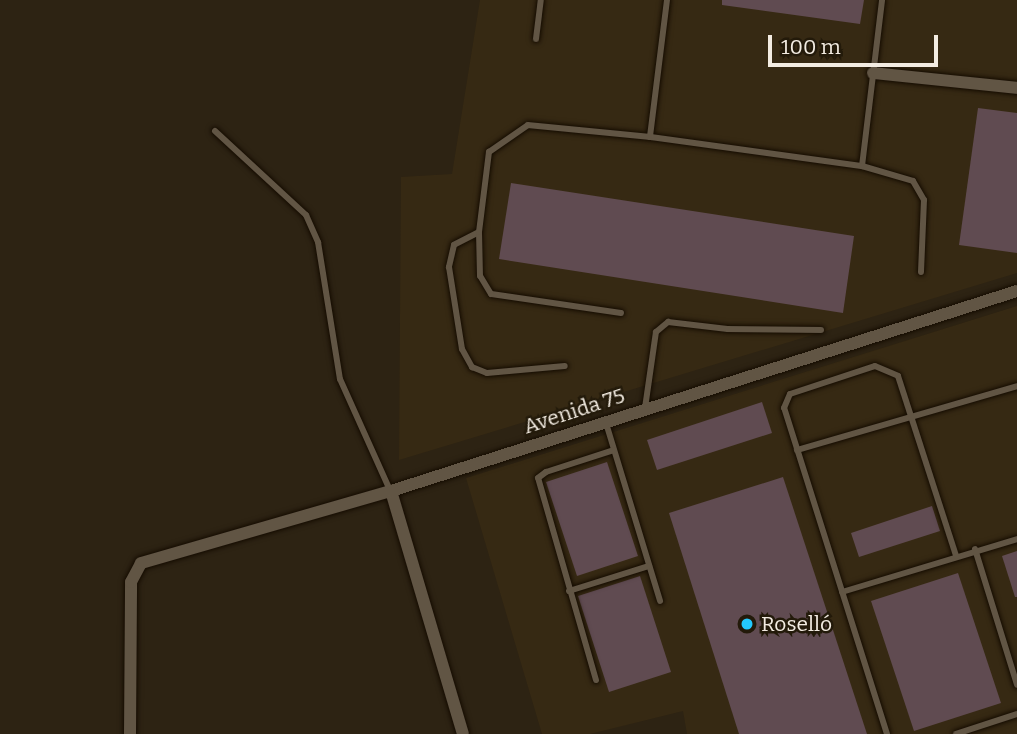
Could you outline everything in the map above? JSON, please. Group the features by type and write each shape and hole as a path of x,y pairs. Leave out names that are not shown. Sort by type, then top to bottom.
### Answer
{"street":[{"path":"873,73 1017,89"},
{"name":"Avenida 75","path":"130,734 130,596 141,562 391,491 1017,291"},
{"path":"391,491 463,734"}],"lane":[{"path":"536,39 541,0"},
{"path":"650,138 667,0"},
{"path":"862,166 882,0"},
{"path":"621,313 491,294 481,276 480,232 489,152 528,125 862,166 913,181 924,200 921,272"},
{"path":"215,131 306,215 318,242 340,379 391,491"},
{"path":"480,232 454,245 449,267 462,349 472,367 487,373 565,366"},
{"path":"645,408 656,332 668,322 728,329 821,330"},
{"path":"887,734 784,408 790,394 875,366 898,376 956,556"},
{"path":"797,450 912,413 1017,386"},
{"path":"606,421 660,601"},
{"path":"596,680 538,478 546,472 614,450"},
{"path":"842,592 1017,539"},
{"path":"975,550 1017,685"},
{"path":"569,591 649,566"},
{"path":"956,734 1017,714"},
{"path":"989,724 991,734"}],"shaded area":[{"path":"480,0 1017,0 1017,273 399,460 401,177 452,174"},
{"path":"1017,306 1017,734 687,734 683,711 590,734 542,734 466,478"}],"building":[{"path":"722,0 864,0 860,24 722,5"},
{"path":"978,108 1017,113 1017,253 959,245"},
{"path":"511,183 854,236 843,313 499,259"},
{"path":"762,402 772,433 657,470 647,440"},
{"path":"607,462 638,556 577,576 546,482"},
{"name":"Roselló","path":"783,477 867,734 739,734 669,513"},
{"path":"932,506 940,531 859,557 851,533"},
{"path":"1017,551 1017,597 1015,597 1002,556"},
{"path":"958,573 1001,703 914,731 871,601"},
{"path":"640,576 671,672 609,692 578,596"}],"place":[{"name":"Roselló","path":"747,624"}]}
